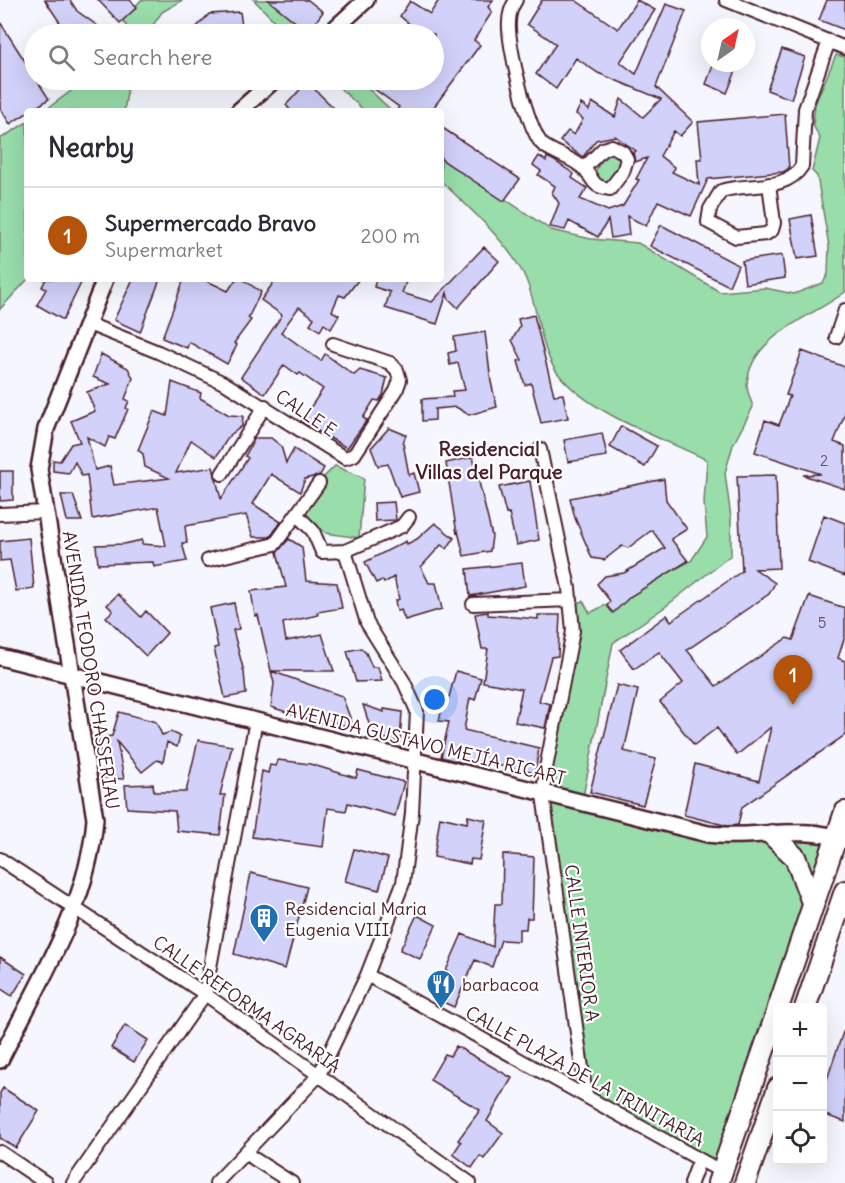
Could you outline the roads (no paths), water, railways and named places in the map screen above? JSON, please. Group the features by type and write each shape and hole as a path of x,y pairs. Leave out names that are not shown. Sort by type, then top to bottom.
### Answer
{"main road":[{"path":"780,1003 813,905 841,839 845,812"},
{"path":"772,835 795,857 813,905"},
{"path":"807,1003 845,891"},
{"path":"720,1178 773,1023"},
{"path":"745,1183 773,1100"}],"street":[{"path":"340,24 366,0"},
{"path":"516,0 509,21 509,37 516,73 533,132 543,144 584,168"},
{"path":"726,0 845,48"},
{"path":"770,184 774,223 772,230 766,234 735,237 708,222 710,209 721,191 790,179 802,166 806,109 829,42"},
{"path":"242,108 263,90"},
{"name":"AVENIDA TEODORO CHASSERIAU","path":"0,1060 76,908 92,848 95,819 39,469 41,448 86,323 104,282"},
{"path":"836,338 845,310"},
{"name":"CALLE E","path":"86,323 158,352 226,384 265,406 337,455 345,458 354,454 396,392 400,380 397,370 390,363 333,344"},
{"path":"222,474 265,406"},
{"name":"CALLE INTERIOR A","path":"540,449 571,600 573,631 543,795 586,1096"},
{"path":"208,560 275,544 319,483"},
{"path":"0,514 45,512"},
{"path":"297,515 313,531 322,552 345,551 402,526 409,517"},
{"path":"216,1183 319,1075 367,975 403,883 416,763 417,711 404,682 367,623 345,551"},
{"path":"473,604 571,600"},
{"name":"AVENIDA GUSTAVO MEJÍA RICART","path":"0,657 256,720 543,795 708,834 737,837 817,834 841,839"},
{"path":"73,1183 205,994 256,720"},
{"name":"CALLE REFORMA AGRARIA","path":"0,859 205,994 470,1183"},
{"name":"CALLE PLAZA DE LA TRINITARIA","path":"367,975 586,1096 699,1161 720,1178"},
{"path":"0,1152 45,1183"},
{"path":"245,1153 292,1183"},
{"path":"692,1183 699,1161"}],"place":[{"name":"Supermercado Bravo","path":"793,705"},
{"name":"Residencial Maria Eugenia VIII","path":"264,944"},
{"name":"barbacoa","path":"441,1010"}],"district":[{"name":"Residencial Villas del Parque","path":"489,460"}]}
